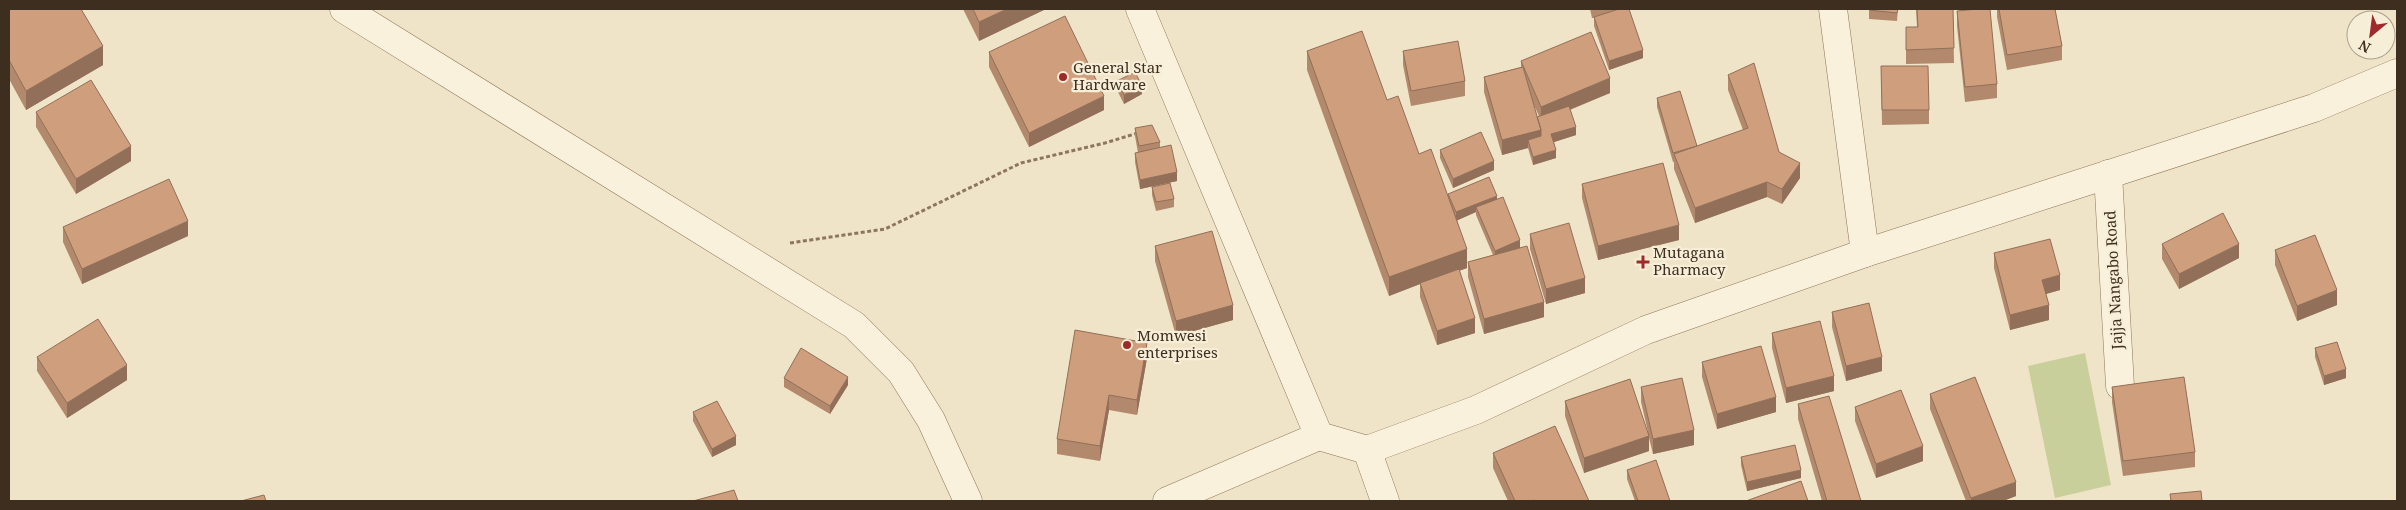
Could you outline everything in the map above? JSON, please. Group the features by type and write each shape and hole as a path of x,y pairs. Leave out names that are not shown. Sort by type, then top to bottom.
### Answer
{"street":[{"path":"344,9 854,325 901,372 931,420 968,501"},
{"path":"1140,9 1319,436"},
{"path":"1833,9 1865,253"},
{"path":"1167,501 1319,436 1367,450 1476,410 1646,330 1865,253 1957,225 2314,108 2397,73"},
{"name":"Jajja Nangabo Road","path":"2108,174 2120,386"},
{"path":"1367,450 1385,501"}],"path":[{"path":"735,251 885,229 1021,163 1105,143 1145,130"}],"green space":[{"path":"2085,353 2111,485 2055,498 2028,366"}],"building":[{"path":"9,9 81,9 103,46 26,91 9,60"},
{"path":"973,9 1007,9 979,22"},
{"path":"1619,9 1629,9 1643,50 1609,61 1594,17"},
{"path":"1869,9 1898,9 1897,13"},
{"path":"1917,9 1953,9 1954,48 1906,50 1906,27 1918,27"},
{"path":"1990,9 1997,84 1965,87 1957,11"},
{"path":"1999,9 2055,9 2062,46 2007,55"},
{"path":"1065,16 1104,96 1029,133 989,52"},
{"path":"1362,31 1387,100 1398,96 1419,154 1431,149 1467,249 1389,277 1307,51"},
{"path":"1591,32 1610,78 1541,107 1521,61"},
{"path":"1458,41 1465,81 1411,91 1403,51"},
{"path":"1754,63 1779,152 1800,163 1782,189 1767,182 1695,208 1674,154 1748,128 1728,75"},
{"path":"1881,66 1928,66 1929,110 1882,110"},
{"path":"1523,67 1541,130 1502,140 1484,77"},
{"path":"1135,72 1142,86 1124,95 1117,81"},
{"path":"91,80 131,146 76,179 36,112"},
{"path":"1680,91 1697,146 1673,153 1657,98"},
{"path":"1569,106 1576,127 1551,134 1556,150 1533,157 1528,140 1541,136 1537,117"},
{"path":"1152,125 1160,142 1139,146 1135,128"},
{"path":"1481,132 1494,161 1453,179 1440,150"},
{"path":"1171,145 1177,172 1140,180 1135,153"},
{"path":"1663,163 1679,225 1598,246 1582,184"},
{"path":"1489,177 1497,196 1456,212 1448,194"},
{"path":"169,179 188,221 82,269 63,227"},
{"path":"1170,183 1174,199 1156,202 1152,187"},
{"path":"1503,197 1520,240 1495,251 1476,207"},
{"path":"2223,213 2239,244 2179,274 2162,244"},
{"path":"1569,223 1585,278 1546,289 1530,234"},
{"path":"1212,231 1233,305 1176,321 1155,246"},
{"path":"2315,235 2337,290 2297,306 2275,250"},
{"path":"2050,239 2060,275 2042,280 2049,305 2010,315 1994,253"},
{"path":"1527,246 1544,302 1484,319 1468,262"},
{"path":"1459,269 1475,318 1437,331 1420,283"},
{"path":"1869,303 1882,357 1846,366 1832,312"},
{"path":"98,319 127,365 67,403 37,357"},
{"path":"1820,321 1834,376 1786,388 1772,333"},
{"path":"1075,330 1147,343 1137,400 1109,395 1100,446 1057,439"},
{"path":"2337,342 2346,369 2324,376 2315,348"},
{"path":"1761,346 1776,397 1717,414 1702,362"},
{"path":"801,348 848,377 830,406 784,378"},
{"path":"1975,377 2016,482 1971,498 1930,394"},
{"path":"2184,377 2195,452 2123,461 2112,387"},
{"path":"1682,378 1694,430 1653,439 1641,387"},
{"path":"1630,379 1649,436 1584,458 1565,401"},
{"path":"1901,390 1923,446 1876,464 1855,407"},
{"path":"1829,396 1861,501 1827,501 1798,404"},
{"path":"717,401 736,436 712,449 693,412"},
{"path":"1555,426 1589,501 1515,501 1493,453"},
{"path":"1795,445 1801,470 1747,482 1741,457"},
{"path":"1656,460 1670,501 1638,501 1627,470"},
{"path":"1801,481 1808,501 1746,501"},
{"path":"734,490 738,501 693,501"},
{"path":"2201,491 2202,501 2171,501 2170,494"},
{"path":"264,495 266,501 241,501"}],"place":[{"name":"General Star Hardware","path":"1063,77"},
{"name":"Mutagana Pharmacy","path":"1643,262"},
{"name":"Momwesi enterprises","path":"1127,345"}]}
